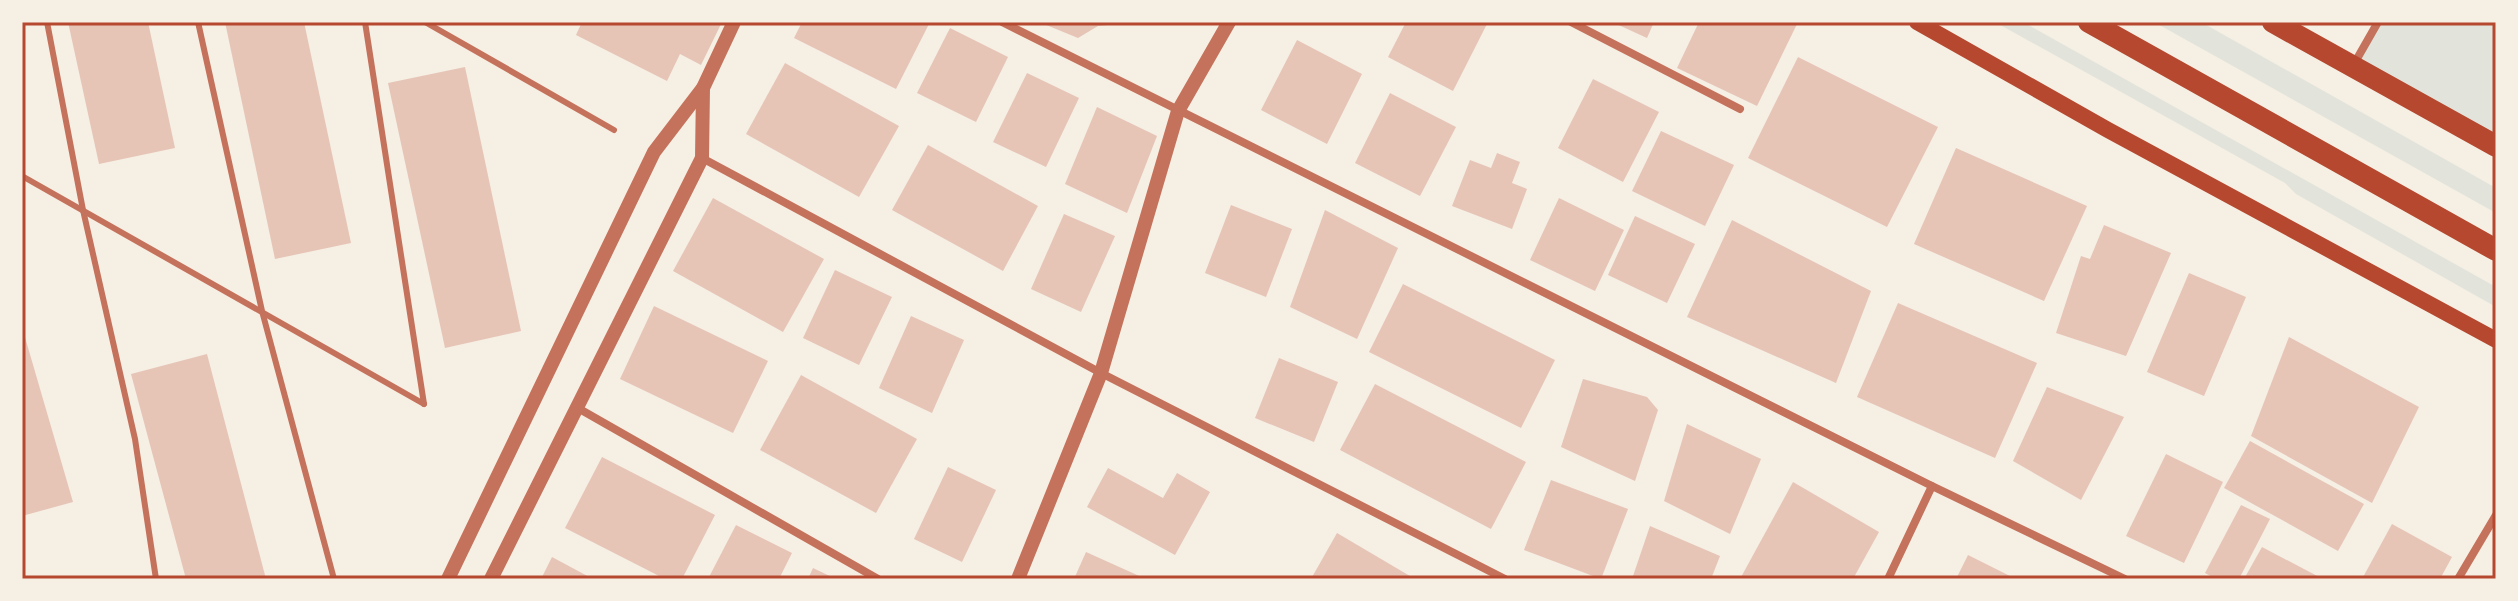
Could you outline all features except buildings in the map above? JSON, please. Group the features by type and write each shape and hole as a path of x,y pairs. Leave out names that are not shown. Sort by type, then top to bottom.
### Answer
{"highway":[{"path":"2089,22 2496,250"},
{"path":"2273,22 2496,146"}],"main road":[{"path":"1917,22 2108,130 2496,340"}],"street":[{"path":"448,579 654,152 703,88 734,22"},
{"path":"1002,22 1932,486 2125,579"},
{"path":"1018,579 1101,373 1178,111 1229,22"},
{"path":"1571,22 1740,109"},
{"path":"2353,65 2378,22"},
{"path":"491,579 702,158 703,88"},
{"path":"702,158 1101,373 1505,579"},
{"path":"576,406 878,579"},
{"path":"1888,579 1932,486"},
{"path":"2458,579 2496,515"}],"lane":[{"path":"47,22 83,210 135,439 156,579"},
{"path":"198,22 262,311 334,579"},
{"path":"22,176 424,404 365,22"},
{"path":"425,22 614,130"}],"shaded area":[{"path":"1995,22 2023,22 2496,287 2496,307 2296,194 2285,183"},
{"path":"2154,22 2201,22 2496,188 2496,213"},
{"path":"2378,22 2496,22 2496,146 2353,65"}]}
